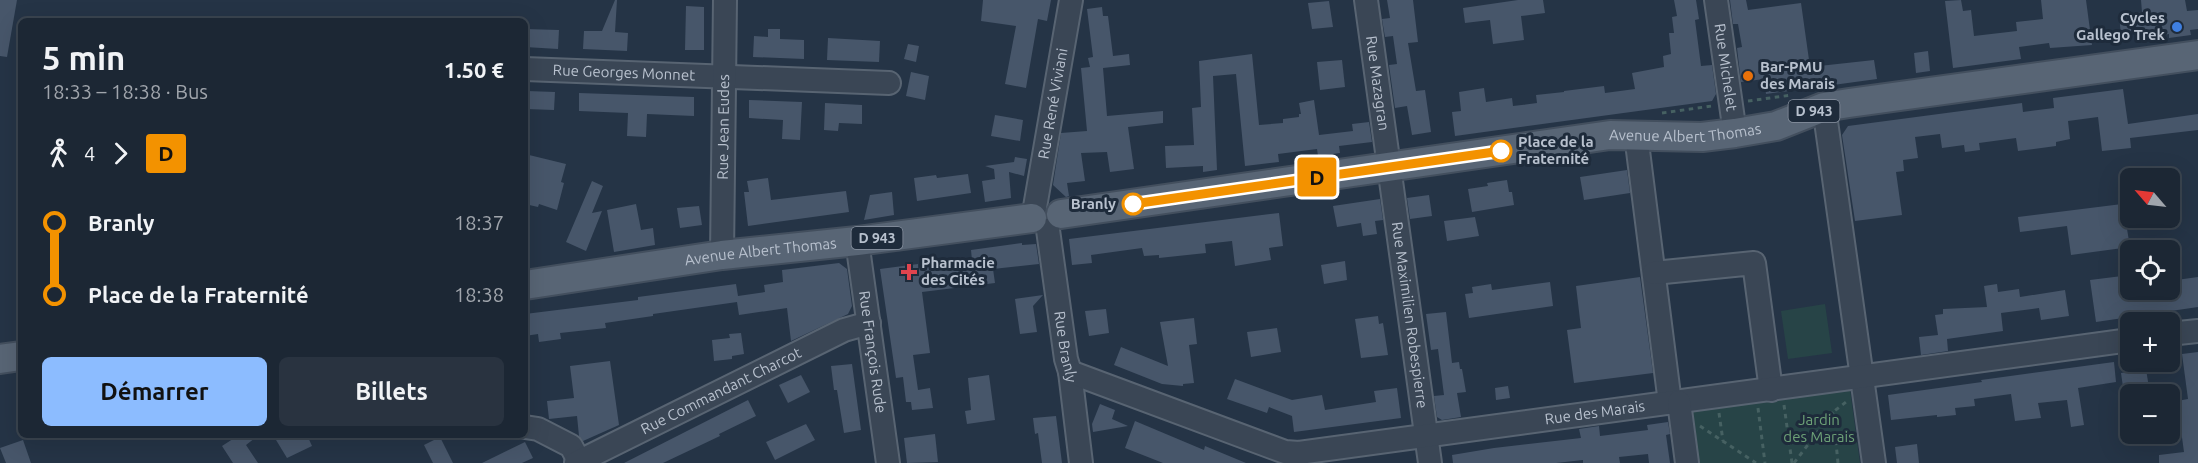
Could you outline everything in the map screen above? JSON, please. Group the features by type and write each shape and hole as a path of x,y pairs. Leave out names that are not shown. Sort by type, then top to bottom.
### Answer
{"main road":[{"name":"Avenue Albert Thomas","path":"528,285 722,255 857,241 1044,217 1610,135 1702,137 1735,133 1776,126 1824,107 2198,55"},
{"path":"0,359 18,356"}],"street":[{"name":"Rue Jean Eudes","path":"722,255 725,0"},
{"name":"Rue René Viviani","path":"1044,217 1071,0"},
{"name":"Rue Mazagran","path":"1366,0 1389,167"},
{"name":"Rue Michelet","path":"1716,0 1735,133"},
{"name":"Rue Georges Monnet","path":"528,69 889,83"},
{"path":"1824,107 1874,463"},
{"path":"1636,135 1654,273 1687,463"},
{"name":"Rue Maximilien Robespierre","path":"1389,167 1431,463"},
{"name":"Rue Branly","path":"1044,217 1066,359 1071,372 1081,463"},
{"name":"Rue François Rude","path":"857,241 888,463"},
{"path":"1654,273 1754,263 1770,390"},
{"name":"Rue Commandant Charcot","path":"578,462 844,330 868,323"},
{"path":"2180,333 2198,331"},
{"name":"Rue des Marais","path":"1071,372 1285,452 1299,453 1677,406 1717,397 1770,390 1863,382 2120,342"},
{"path":"528,427 538,429 571,446 578,462"}],"path":[{"path":"1793,463 1833,412 1863,382"},
{"path":"1765,463 1770,390"},
{"path":"1770,390 1793,463"},
{"path":"1717,397 1723,441"},
{"path":"1677,406 1756,463"},
{"path":"1833,412 1838,463"}],"green space":[{"path":"1825,304 1832,353 1788,359 1781,311"},
{"name":"Jardin des Marais","path":"1850,390 1860,463 1698,463 1691,410"}],"building":[{"path":"0,0 17,0 7,57 0,56"},
{"path":"615,0 617,0 615,32 628,33 627,51 583,49 584,31 602,31"},
{"path":"983,0 1051,0 1047,21 1038,19 1026,88 1005,84 1016,26 981,21"},
{"path":"1387,0 1413,0 1418,42 1408,43 1416,91 1425,90 1431,132 1412,135 1407,106 1395,108 1389,65 1397,64 1393,36 1385,37 1382,19 1390,18"},
{"path":"1518,0 1543,0 1545,13 1521,16 1524,40 1493,44 1490,20 1465,23 1463,8"},
{"path":"1674,0 1696,0 1699,19 1695,20 1701,66 1712,65 1716,94 1712,101 1455,136 1452,112 1461,111 1459,92 1484,88 1486,102 1512,98 1513,106 1537,103 1536,95 1564,91 1604,86 1605,93 1635,89 1632,73 1664,67 1663,56 1671,54 1669,33 1674,33 1672,17 1677,16"},
{"path":"1730,0 1746,0 1748,10 1801,3 1810,67 1874,60 1877,79 1766,94 1764,79 1741,82 1737,48 1742,47 1738,24 1733,24"},
{"path":"1961,0 1963,11 1971,10 1974,36 2017,31 2016,22 2043,19 2041,0 2086,0 2092,45 2050,48 2049,43 2019,47 2021,59 1953,68 1945,1"},
{"path":"2141,0 2185,0 2187,11 2198,10 2198,29 2190,30 2191,35 2169,38 2169,34 2145,38 2145,32 2121,36 2119,14 2142,12"},
{"path":"1329,1 1333,27 1312,29 1308,3"},
{"path":"686,6 704,7 704,50 685,50"},
{"path":"1102,7 1103,16 1108,16 1113,56 1129,54 1130,65 1103,68 1107,116 1163,111 1163,123 1128,127 1134,169 1110,172 1107,152 1081,153 1085,181 1067,183 1069,196 1066,197 1053,185 1061,133 1087,131 1081,68 1090,67 1088,58 1093,57 1087,9"},
{"path":"528,29 559,30 558,49 528,47"},
{"path":"768,29 780,29 780,39 804,40 804,59 753,57 754,36 768,37"},
{"path":"828,38 880,41 879,62 827,60"},
{"path":"908,44 919,46 916,62 904,59"},
{"path":"1928,51 1930,71 1916,73 1914,53"},
{"path":"1252,54 1259,125 1283,123 1283,119 1299,117 1301,114 1299,103 1314,100 1319,135 1353,131 1352,124 1369,122 1372,142 1339,146 1340,153 1318,156 1317,149 1278,154 1279,162 1245,166 1236,74 1213,76 1217,170 1203,172 1203,166 1166,168 1165,146 1194,145 1192,108 1201,107 1199,61"},
{"path":"1342,60 1345,87 1320,90 1317,62"},
{"path":"911,72 929,76 925,100 906,96"},
{"path":"2123,89 2128,124 2198,114 2198,130 2130,138 2131,148 2102,151 2098,117 2068,121 2070,139 2056,142 2056,146 2018,151 2016,138 1979,143 1980,150 1965,152 1964,145 1942,148 1940,134 1915,137 1918,158 1903,160 1904,171 1896,172 1902,215 1855,221 1842,135 1848,126 2022,103 2023,112 2054,108 2053,98"},
{"path":"528,91 555,92 554,110 528,109"},
{"path":"579,93 694,97 694,116 647,114 646,137 627,136 628,113 579,111"},
{"path":"749,100 802,102 800,140 782,139 783,120 749,118"},
{"path":"825,103 862,105 862,124 839,123 838,131 824,130"},
{"path":"995,115 1023,120 1020,141 991,136"},
{"path":"528,155 566,164 557,210 539,204 538,207 528,205"},
{"path":"1015,157 1027,159 1024,176 1009,172 1011,198 985,202 982,181 995,179 994,169 985,166 1014,162"},
{"path":"1627,170 1630,193 1584,200 1580,177"},
{"path":"968,174 971,193 917,201 914,178"},
{"path":"768,178 771,200 846,191 849,212 748,226 744,192 749,192 747,181"},
{"path":"1507,180 1514,205 1472,212 1468,189"},
{"path":"592,181 603,186 592,213 602,211 586,251 566,242"},
{"path":"892,192 894,215 864,220 870,195"},
{"path":"1429,195 1432,216 1410,219 1407,198"},
{"path":"1380,199 1383,220 1375,221 1377,234 1363,236 1361,223 1337,227 1333,206"},
{"path":"636,204 641,230 653,228 655,245 614,252 607,210"},
{"path":"2120,204 2120,228 2127,228 2129,240 2120,240 2120,248 2071,255 2067,226 2020,232 2018,217"},
{"path":"699,206 702,225 680,228 677,208"},
{"path":"1279,213 1283,246 1269,248 1271,260 1235,266 1232,241 1205,244 1206,253 1159,258 1159,255 1144,256 1142,248 1091,255 1092,263 1072,265 1069,239"},
{"path":"1475,217 1479,236 1447,241 1444,221"},
{"path":"1022,243 1022,245 1036,244 1039,264 993,269 995,283 922,292 930,353 913,355 918,390 930,388 933,408 912,410 911,402 906,402 903,377 896,378 880,269 918,264 918,268 972,260 971,250"},
{"path":"1345,261 1347,280 1324,284 1321,265"},
{"path":"839,263 847,269 852,306 848,314 791,341 787,308 739,315 737,302 605,323 606,328 560,333 561,339 539,342 538,334 528,336 528,314 638,300 638,297 736,284 738,296 765,292 764,285 783,282 782,270"},
{"path":"2120,276 2120,300 2180,300 2180,279 2198,277 2198,307 2164,312 2120,312 2120,318 2096,322 2090,280"},
{"path":"1640,277 1653,373 1574,383 1567,330 1581,328 1576,286"},
{"path":"1550,282 1553,306 1469,318 1465,294 1473,293 1472,287 1491,284 1492,290"},
{"path":"1997,284 1998,292 2019,289 2020,297 2065,290 2069,316 2041,320 2039,308 2001,313 2003,331 1947,339 1948,351 1921,355 1919,337 1938,335 1935,315 1943,314 1943,309 1987,307 1984,286"},
{"path":"1043,295 1033,306 1037,332 1020,334 1015,299"},
{"path":"1106,309 1109,333 1089,336 1085,311"},
{"path":"1446,312 1452,363 1459,362 1466,392 1457,393 1461,417 1442,420 1437,417 1434,396 1444,395 1438,349 1431,350 1426,314"},
{"path":"1378,316 1379,324 1383,323 1388,355 1361,358 1355,319"},
{"path":"1194,318 1197,344 1189,345 1194,383 1183,384 1183,386 1162,384 1114,365 1121,347 1168,366 1160,322"},
{"path":"1277,328 1281,352 1251,357 1247,332"},
{"path":"741,333 744,354 732,356 732,359 714,361 712,340 730,338 729,334"},
{"path":"2198,352 2198,463 2159,463 2159,455 2184,452 2180,400 2188,399 2182,354"},
{"path":"610,361 619,425 583,441 579,436 577,416 549,419 547,401 574,398 570,366"},
{"path":"2114,362 2116,382 2078,388 2084,425 2071,427 2067,400 2038,403 2041,418 2015,421 2011,394 1974,399 1975,406 1955,408 1956,415 1891,420 1888,395"},
{"path":"852,364 861,430 844,433 831,366"},
{"path":"2146,372 2148,384 2123,384 2121,373"},
{"path":"801,375 810,392 788,403 779,385"},
{"path":"989,375 995,420 967,424 965,411 971,410 968,378"},
{"path":"1235,379 1292,400 1322,395 1325,410 1376,402 1374,391 1397,388 1401,418 1294,432 1292,416 1269,407 1267,413 1227,399"},
{"path":"1508,386 1510,398 1496,400 1495,388"},
{"path":"748,400 756,416 719,434 720,436 663,463 624,463"},
{"path":"1100,404 1115,410 1112,419 1128,426 1093,432 1092,424"},
{"path":"1056,416 1062,463 1042,463 1038,433 1035,434 1033,418"},
{"path":"1135,421 1204,450 1205,446 1246,463 1163,463 1125,448"},
{"path":"1668,422 1670,434 1666,435 1670,463 1649,463 1648,454 1619,457 1620,463 1583,463 1583,460 1556,463 1453,463 1452,455 1581,438 1579,429 1599,426 1600,436 1648,430 1647,425"},
{"path":"806,424 815,440 775,460 766,442"},
{"path":"935,434 938,462 907,463 904,438"},
{"path":"234,438 255,438 246,445 258,463 233,463 222,446"},
{"path":"275,438 308,438 312,446 287,458"},
{"path":"440,438 453,463 433,463 424,445"},
{"path":"23,440 31,463 6,463 0,448"},
{"path":"525,442 533,458 522,463 482,463"},
{"path":"1917,444 1919,463 1897,463 1895,447"}],"bus line":[{"name":"D","path":"1133,204 1501,151"}],"place":[{"name":"Cycles Gallego Trek","path":"2177,27"},
{"name":"Bar-PMU des Marais","path":"1748,76"},
{"name":"Place de la Fraternité","path":"1501,151"},
{"name":"Branly","path":"1133,204"},
{"name":"Pharmacie des Cités","path":"909,272"}]}
